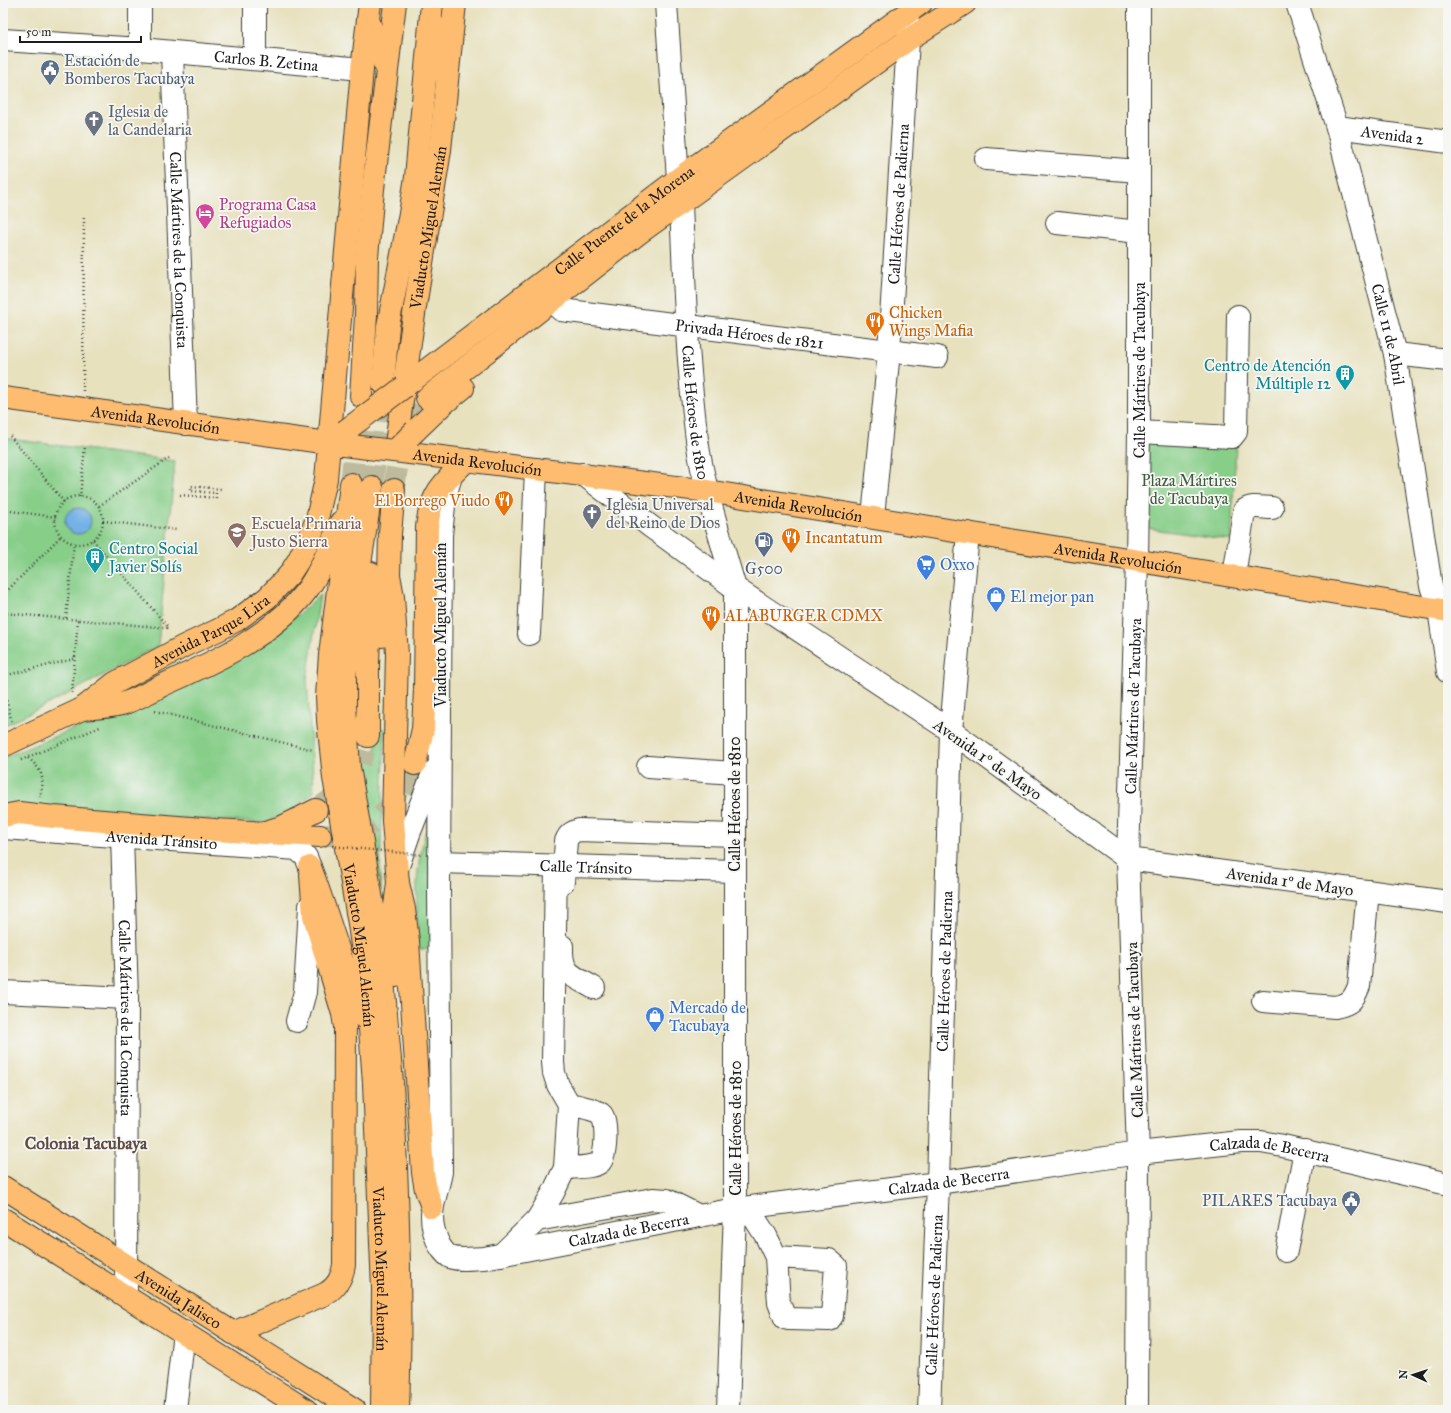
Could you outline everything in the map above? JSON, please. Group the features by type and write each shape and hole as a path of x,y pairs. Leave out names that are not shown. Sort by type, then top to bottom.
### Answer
{"main road":[{"path":"361,396 366,315 367,257 373,189 395,3"},
{"name":"Viaducto Miguel Alemán","path":"402,452 401,382 435,188 455,3"},
{"name":"Calle Puente de la Morena","path":"427,398 639,233 909,39 965,3"},
{"name":"Calle Puente de la Morena","path":"339,439 401,382 913,6"},
{"path":"369,11 387,69"},
{"path":"339,439 362,69 369,11"},
{"path":"432,11 445,62 447,80"},
{"name":"Viaducto Miguel Alemán","path":"401,382 388,326 416,177 432,11"},
{"name":"Calle Puente de la Morena","path":"402,452 415,431 442,405 622,261 629,253 639,233"},
{"name":"Avenida Revolución","path":"3,398 186,424 339,439 402,452 584,474 707,491 1443,610"},
{"name":"Avenida Parque Lira","path":"16,752 77,700 115,683 184,646 237,620 256,607 278,588 298,561 317,519 326,479 339,439"},
{"path":"415,764 423,729 428,516 436,494 442,484 467,460"},
{"path":"360,494 372,551 366,743 378,681 389,575 390,534 394,490"},
{"path":"77,700 122,704 221,658 264,632 298,601 314,579 360,494"},
{"name":"Viaducto Miguel Alemán","path":"360,494 330,655 327,696 331,755 359,924 366,975 370,1034 383,1083 396,1164 400,1277 398,1410"},
{"name":"Viaducto Miguel Alemán","path":"360,494 353,608 345,678 345,705 349,767 377,930 390,1057 383,1083 384,1289 382,1410"},
{"name":"Viaducto Miguel Alemán","path":"389,575 394,604 397,654 393,821 397,876 404,909 408,941 423,1174 426,1190 432,1207"},
{"path":"265,832 282,827 316,810"},
{"path":"8,819 54,817 162,826 265,832 326,841"},
{"path":"310,867 325,906 353,995 370,1034"},
{"name":"Viaducto Miguel Alemán","path":"233,1333 325,1294 336,1287 343,1274 345,1027 341,1007 314,916 310,867"},
{"path":"390,1057 395,1010 396,982 393,921 397,876"},
{"name":"Avenida Jalisco","path":"3,1187 355,1410"},
{"name":"Avenida Jalisco","path":"3,1219 306,1410"}],"street":[{"path":"140,3 140,49"},
{"path":"255,3 255,59"},
{"path":"666,3 678,179"},
{"name":"Calle Mártires de Tacubaya","path":"1137,1410 1138,1153 1128,859 1137,560 1139,432 1139,3"},
{"name":"Calle 11 de Abril","path":"1296,3 1337,127 1395,354 1429,586 1443,610 1448,672"},
{"name":"Calle Héroes de Padierna","path":"874,517 889,351 909,39 913,6"},
{"name":"Carlos B. Zetina","path":"3,40 140,49 362,69"},
{"name":"Calle Mártires de la Conquista","path":"172,52 186,424"},
{"name":"Avenida 2","path":"1337,127 1448,142"},
{"path":"986,159 1139,171"},
{"name":"Calle Héroes de 1810","path":"681,203 686,325 697,441 707,491 734,588 734,871 741,1208 728,1410"},
{"path":"1057,223 1139,232"},
{"name":"Privada Héroes de 1821","path":"561,310 937,357"},
{"path":"1139,432 1232,437 1234,435 1236,432 1238,316"},
{"path":"1395,354 1448,360"},
{"path":"529,634 536,469"},
{"name":"Avenida 1º de Mayo","path":"584,474 650,526 734,588 951,732 1128,859 1448,902"},
{"name":"Viaducto Miguel Alemán","path":"450,1256 439,1245 432,1229 432,1207 438,1189 441,1172 431,858 439,755 441,535 445,496 451,475"},
{"path":"1234,576 1244,511 1251,507 1272,508"},
{"name":"Calle Héroes de Padierna","path":"929,1410 938,1183 951,732 968,533"},
{"path":"397,876 409,834 439,755"},
{"path":"648,767 734,773"},
{"name":"Avenida Tránsito","path":"8,819 122,836 297,849 309,861 310,867"},
{"path":"501,1255 537,1220 553,1193 565,1168 569,1104 558,1085 554,1073 553,1062 560,866 566,841 569,835 573,831 579,830 734,835"},
{"name":"Calle Mártires de la Conquista","path":"122,836 127,998 126,1296"},
{"name":"Calle Tránsito","path":"431,858 560,866 734,871"},
{"path":"560,866 562,958 564,967 569,974 594,988"},
{"path":"298,1021 305,992 311,891"},
{"path":"1263,1001 1335,1007 1346,1004 1355,998 1359,986 1368,891"},
{"path":"3,992 127,998"},
{"path":"565,1168 595,1165 601,1162 604,1154 605,1121 601,1114 593,1110 569,1104"},
{"name":"Calzada de Becerra","path":"450,1256 471,1259 484,1258 741,1208 938,1183 1138,1153 1241,1142 1261,1142 1305,1150 1448,1184"},
{"path":"1286,1251 1305,1150"},
{"path":"537,1220 653,1199 667,1200 699,1216"},
{"path":"741,1208 766,1236 776,1257"},
{"path":"175,1410 184,1332"}],"path":[{"path":"82,409 84,216"},
{"path":"10,436 64,502"},
{"path":"80,496 85,446"},
{"path":"99,506 169,458"},
{"path":"180,495 216,498 216,493 191,491 191,486 221,489"},
{"path":"80,496 94,501 99,506 103,521 102,528 93,540 86,543 74,543 61,536 56,524 56,517 60,506 64,502 80,496"},
{"path":"3,510 56,517"},
{"path":"103,521 177,530"},
{"path":"3,595 61,536"},
{"path":"3,612 168,628 93,540"},
{"path":"66,618 74,543"},
{"path":"77,700 74,659 78,619"},
{"path":"3,676 74,659"},
{"path":"3,685 16,752 36,764 41,772 43,785 40,797 33,808 8,819"},
{"path":"153,711 331,755"},
{"path":"16,752 102,726"},
{"path":"326,841 431,858"}],"green space":[{"path":"3,438 175,461 158,646 64,696 3,726"},
{"name":"Plaza Mártires de Tacubaya","path":"1146,441 1236,445 1231,540 1145,528"},
{"path":"320,595 307,679 314,792 294,810 264,823 3,807 3,758 228,664 299,614"},
{"path":"382,728 385,729 380,872 381,892 356,748 373,756"},
{"path":"405,763 419,769 404,803"},
{"path":"429,818 432,949 418,949 418,874"}],"water":[{"path":"78,508 87,512 91,521 87,530 78,534 69,530 65,521 69,512"}],"tunnel":[{"path":"372,487 383,389"},
{"path":"394,490 397,465 403,441 412,419 427,398"},
{"path":"351,484 357,427"},
{"path":"316,810 333,798 346,785 356,770 364,750"},
{"path":"320,836 340,834 356,830 369,825 380,817 390,808 398,796 415,764"}],"place":[{"name":"Estación de Bomberos Tacubaya","path":"50,86"},
{"name":"Iglesia de la Candelaria","path":"94,137"},
{"name":"Programa Casa Refugiados","path":"205,230"},
{"name":"Chicken Wings Mafia","path":"875,338"},
{"name":"Centro de Atención Múltiple 12","path":"1345,391"},
{"name":"El Borrego Viudo","path":"504,517"},
{"name":"Iglesia Universal del Reino de Dios","path":"592,530"},
{"name":"Escuela Primaria Justo Sierra","path":"237,549"},
{"name":"Incantatum","path":"791,554"},
{"name":"G500","path":"764,558"},
{"name":"Centro Social Javier Solís","path":"95,574"},
{"name":"Oxxo","path":"926,581"},
{"name":"El mejor pan","path":"996,613"},
{"name":"ALABURGER CDMX","path":"711,632"},
{"name":"Mercado de Tacubaya","path":"655,1033"},
{"name":"PILARES Tacubaya","path":"1351,1217"}],"district":[{"name":"Colonia Tacubaya","path":"86,1143"}]}
